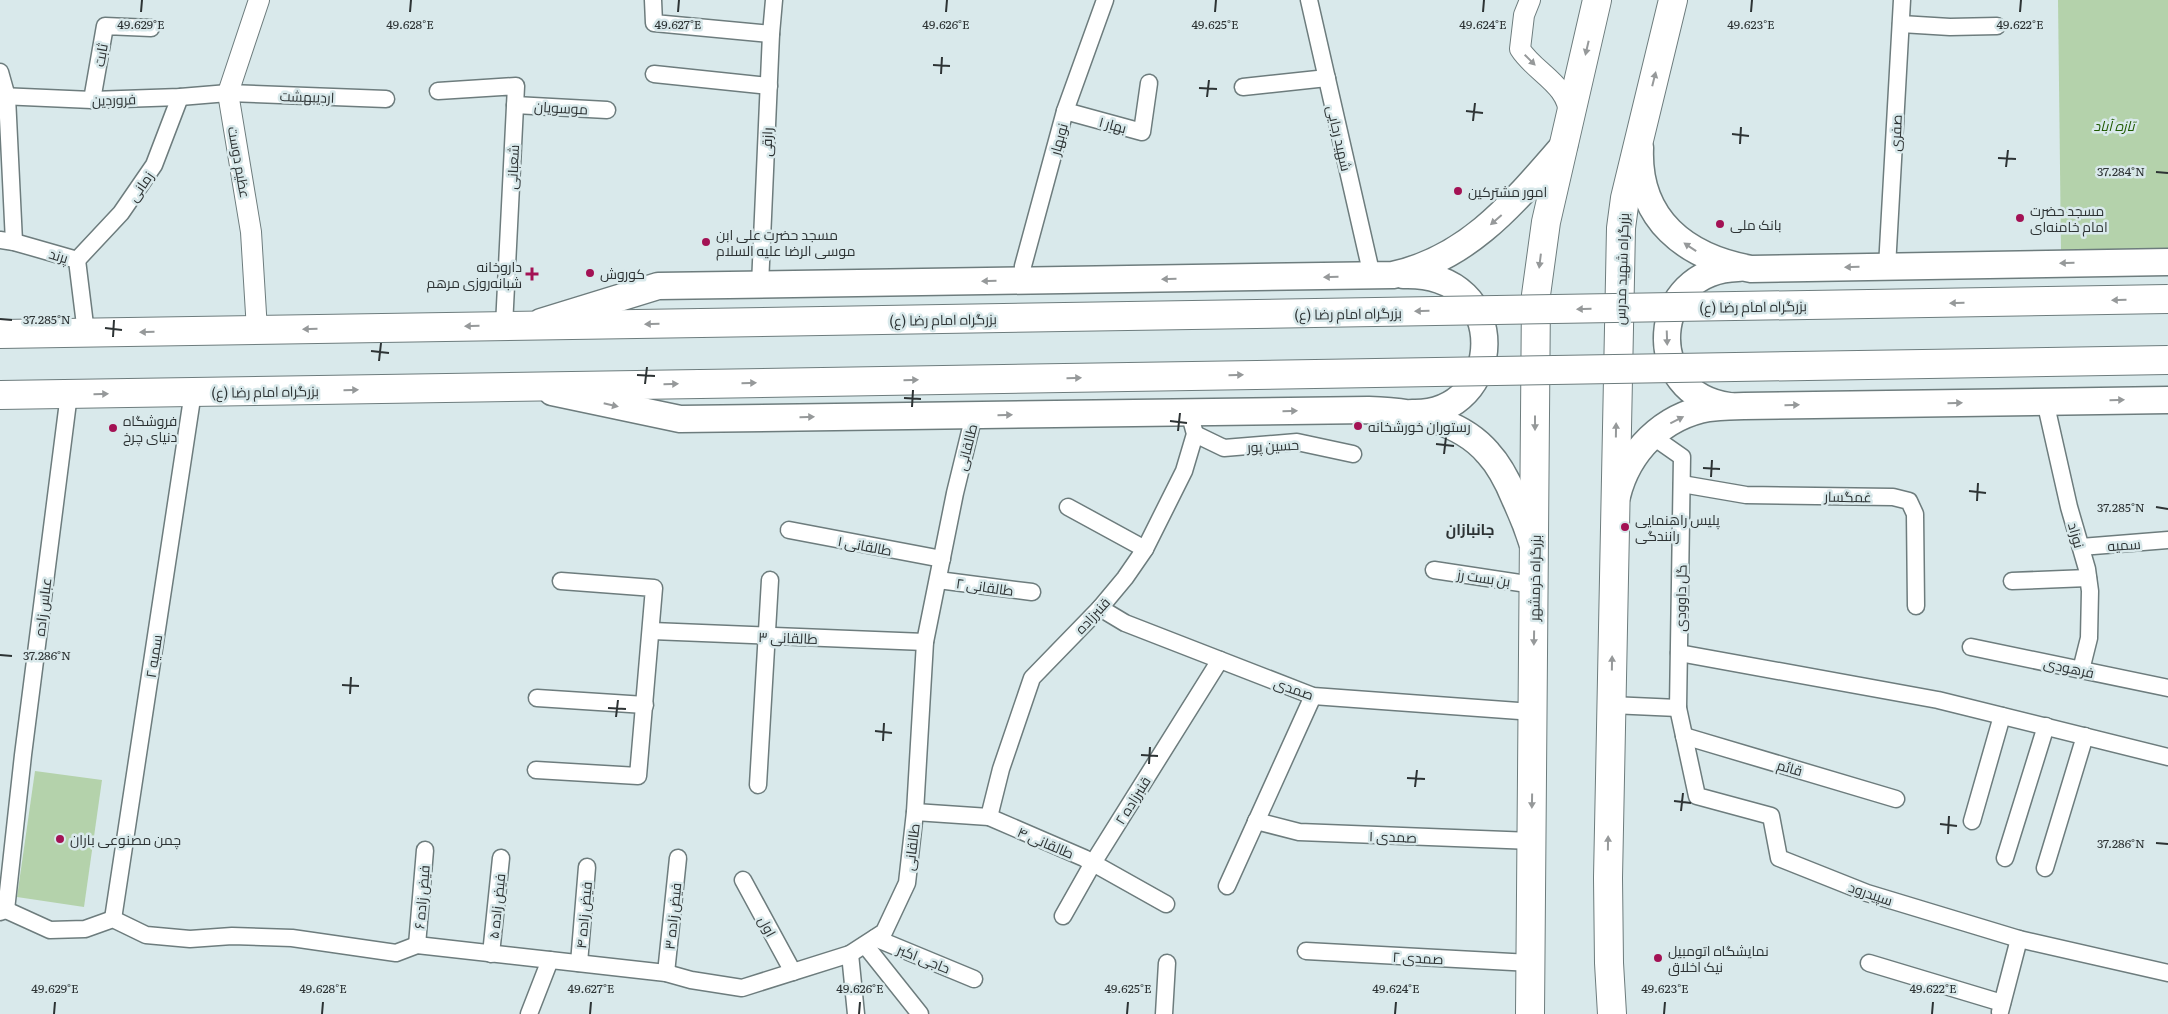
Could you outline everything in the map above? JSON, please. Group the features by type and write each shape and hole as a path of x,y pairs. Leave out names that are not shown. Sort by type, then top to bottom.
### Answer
{"highway":[{"name":"بزرگراه شهید مدرس","path":"1614,514 1621,222 1624,198 1673,0"},
{"path":"1566,135 1597,1"},
{"name":"بزرگراه خرمشهر","path":"1530,1014 1536,295 1544,234 1566,135"},
{"name":"بزرگراه امام رضا (ع)","path":"0,334 2168,300"},
{"name":"بزرگراه امام رضا (ع)","path":"0,395 2168,360"},
{"path":"1612,1014 1608,878 1614,514"},
{"path":"1601,1014 1608,878"}],"main road":[{"path":"1644,120 1640,142 1641,170 1650,201 1661,220 1679,240 1697,252 1722,263 1748,268"},
{"name":"بزرگراه امام رضا (ع)","path":"516,326 658,286 1379,276 1418,268 1473,238 1505,212 1566,135"},
{"path":"1742,406 1723,405 1712,402 1701,397 1688,386 1680,378 1672,363 1666,335 1673,308 1690,285 1715,271 1748,268 2168,262"},
{"path":"1379,276 1428,276 1454,286 1474,307 1484,334 1484,351 1480,368 1472,383 1461,396 1436,410 1402,413"},
{"name":"بزرگراه امام رضا (ع)","path":"530,387 680,419 974,415 1192,423 1369,410 1402,413 1435,420 1454,428 1487,451 1502,472 1524,518 1530,534 1534,556"},
{"path":"1614,514 1623,476 1637,453 1652,436 1669,423 1689,414 1710,408 2168,400"}],"street":[{"name":"عظیم دوست","path":"257,330 251,232 228,93 259,0"},
{"path":"653,0 654,23 771,34"},
{"name":"رازقی","path":"760,285 774,0"},
{"name":"نوبهار","path":"1022,281 1022,266 1065,111 1105,0"},
{"name":"شهید رجایی","path":"1309,0 1327,78 1379,276"},
{"path":"1530,0 1524,15 1520,49 1563,93 1569,106 1566,135"},
{"name":"صفری","path":"1887,267 1902,0"},
{"path":"1901,24 1950,27 1997,26"},
{"name":"ثابت","path":"92,100 105,26 151,28"},
{"path":"0,72 3,97 7,241"},
{"path":"654,74 769,86"},
{"path":"1243,87 1327,78"},
{"name":"بهار ۱","path":"1065,111 1142,132 1149,82"},
{"name":"شعبانی","path":"438,91 516,86 516,326"},
{"name":"فروردین","path":"3,97 92,100 180,97 228,93"},
{"name":"اردیبهشت","path":"228,93 386,99"},
{"name":"زمانی","path":"76,260 121,213 154,165 180,97"},
{"name":"موسویان","path":"515,105 606,110"},
{"name":"پرند","path":"7,241 76,260 86,333"},
{"name":"سمیه ۲","path":"113,919 193,392"},
{"name":"عباس زاده","path":"3,911 69,394"},
{"name":"نوزاد","path":"2046,401 2069,507 2081,547 2090,591 2090,638 2081,670"},
{"name":"طالقانی","path":"417,945 666,973 691,980 742,988 850,954 884,932 907,883 916,812 925,642 955,493 974,415"},
{"name":"حسین پور","path":"1192,423 1224,448 1297,442 1353,454"},
{"name":"قنبرزاده","path":"988,817 1001,769 1032,678 1100,608 1125,578 1145,549 1184,471 1192,423"},
{"name":"گل داوودی","path":"1652,436 1682,457 1678,708"},
{"name":"غمگسار","path":"1682,484 1746,495 1893,497 1909,501 1915,514 1916,606"},
{"path":"1068,507 1145,549"},
{"name":"طالقانی ۱","path":"789,530 942,559"},
{"name":"سمیه","path":"2081,547 2168,540"},
{"name":"بن بست رز","path":"1434,570 1534,585"},
{"path":"2012,581 2088,578"},
{"path":"536,770 638,776 652,631 654,588 561,580"},
{"path":"758,785 770,580"},
{"name":"طالقانی ۲","path":"938,580 1032,592"},
{"name":"صمدی","path":"1100,608 1125,623 1313,696 1533,712"},
{"name":"طالقانی ۳","path":"652,631 925,642"},
{"name":"فرهودی","path":"1971,647 2168,688"},
{"path":"1679,653 1938,700 2168,757"},
{"name":"قنبرزاده ۲","path":"1063,916 1093,863 1220,660"},
{"path":"1227,886 1313,696"},
{"path":"537,698 645,705"},
{"path":"1611,705 1678,708"},
{"name":"سپیدرود","path":"1678,708 1697,796 1771,816 1779,858 1867,893 2019,939 2168,973"},
{"path":"1972,821 2002,716"},
{"path":"2005,858 2046,726"},
{"name":"قائم","path":"1684,736 1896,799"},
{"path":"2045,868 2085,736"},
{"name":"طالقانی ۴","path":"916,812 988,817 1093,863 1166,904"},
{"name":"صمدی ۱","path":"1256,821 1299,832 1532,841"},
{"name":"فیض زاده ۶","path":"417,945 424,850"},
{"name":"فیض زاده ۵","path":"491,954 501,858"},
{"name":"فیض زاده ۳","path":"666,973 678,858"},
{"name":"فیض زاده ۴","path":"579,963 587,867"},
{"name":"اول","path":"743,880 793,972"},
{"path":"3,911 50,930 85,929 113,919 146,936 190,939 232,936 292,938 396,953 417,945"},
{"path":"1869,963 2001,1009 2019,939"},
{"path":"870,942 920,1014"},
{"name":"حاجی اکبر","path":"870,942 974,979"},
{"name":"صمدی ۲","path":"1306,951 1530,963"},
{"path":"850,954 856,1014"},
{"path":"529,1014 550,960"},
{"path":"1164,1014 1167,963"}],"green space":[{"name":"تازه آباد","path":"2058,0 2168,0 2168,250 2061,251"},
{"name":"چمن مصنوعی باران","path":"35,771 102,780 84,907 17,897"}],"place":[{"name":"امور مشترکین","path":"1458,191"},
{"name":"مسجد حضرت امام خامنه‌ای","path":"2020,218"},
{"name":"بانک ملی","path":"1720,224"},
{"name":"مسجد حضرت علی ابن موسی الرضا علیه السلام","path":"706,242"},
{"name":"کوروش","path":"590,273"},
{"name":"داروخانه شبانه‌روزی مرهم","path":"532,274"},
{"name":"رستوران خورشخانه","path":"1358,426"},
{"name":"فروشگاه دنیای چرخ","path":"113,428"},
{"name":"پلیس راهنمایی رانندگی","path":"1625,527"},
{"name":"چمن مصنوعی باران","path":"60,839"},
{"name":"نمایشگاه اتومبیل نیک اخلاق","path":"1658,958"}],"district":[{"name":"جانبازان","path":"1470,528"}]}
